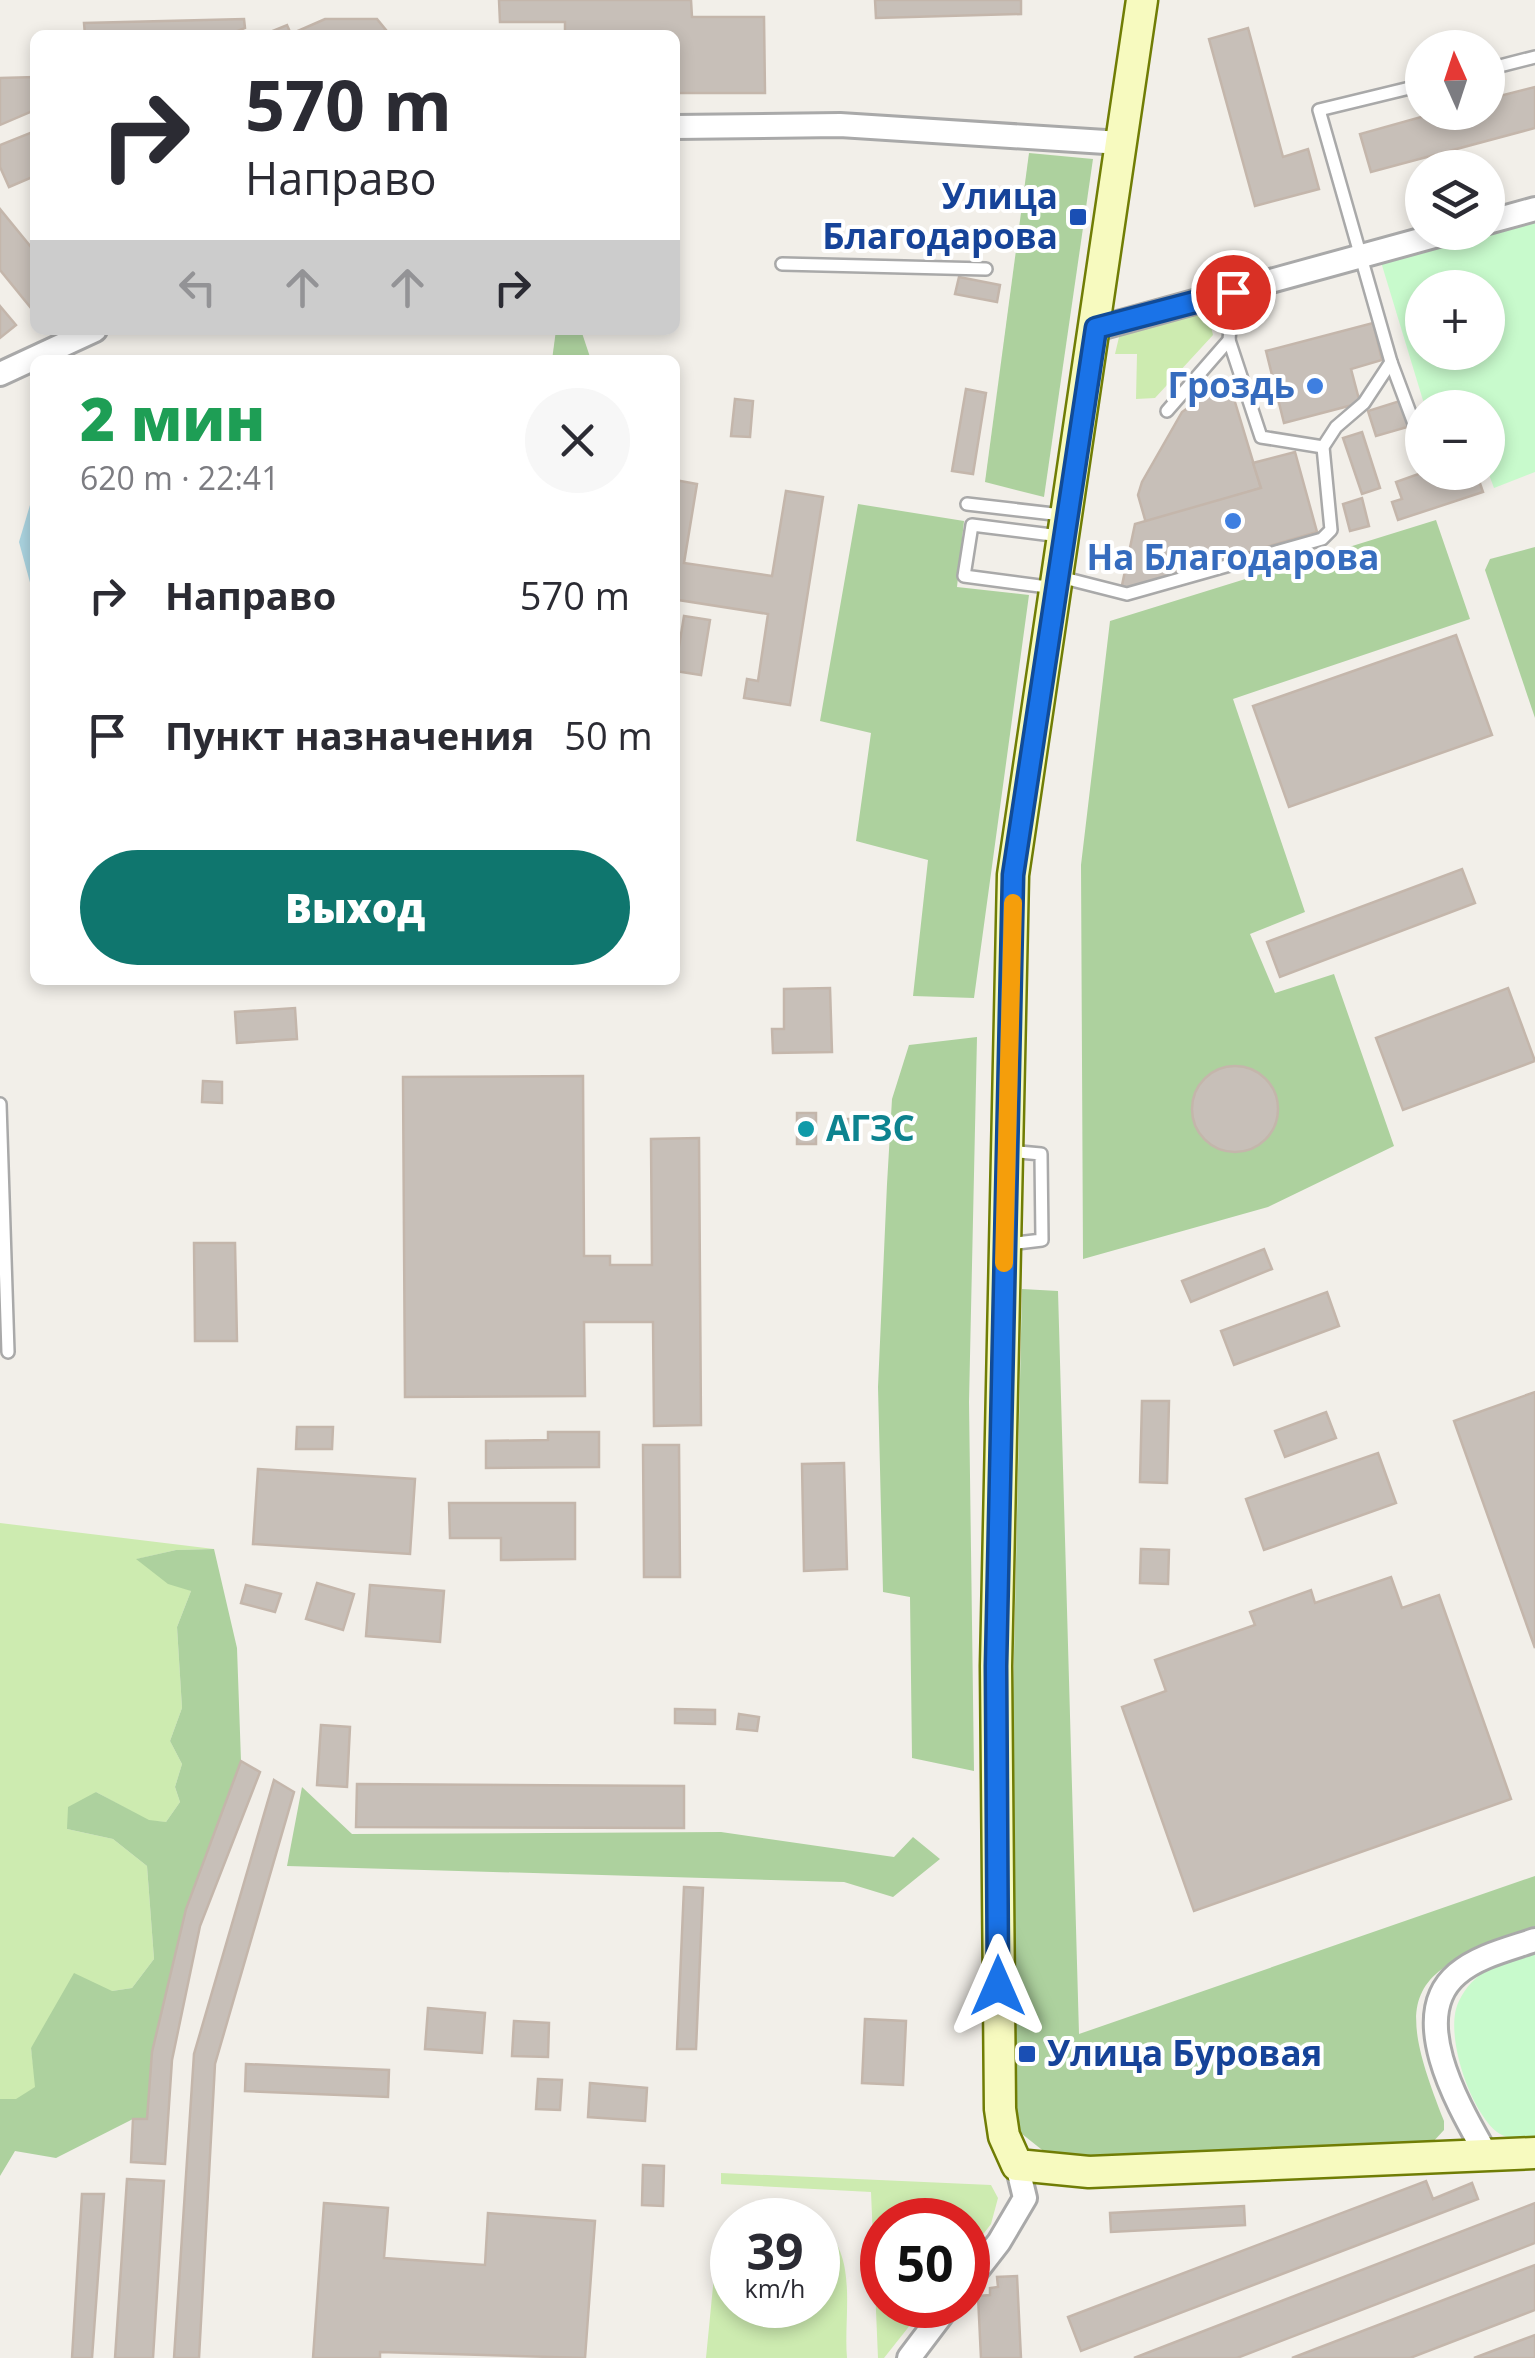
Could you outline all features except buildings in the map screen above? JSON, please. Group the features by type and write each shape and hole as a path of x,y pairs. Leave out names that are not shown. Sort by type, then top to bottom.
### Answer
{"main road":[{"path":"1142,0 1013,875 996,1666 999,2072 1004,2136 1017,2166 1089,2172 1535,2153"}],"street":[{"path":"680,127 840,125 1121,143"},
{"path":"1505,217 1535,209"},
{"path":"1096,328 1405,245"},
{"path":"41,355 83,335"},
{"path":"0,374 30,360"},
{"path":"1486,2154 1442,2068 1437,2032 1440,2005 1453,1976 1480,1960 1535,1940"},
{"path":"990,2254 1024,2198 1017,2166"},
{"path":"909,2358 932,2328"}],"lane":[{"path":"1505,64 1535,57"},
{"path":"1405,88 1320,110 1358,258 1405,399"},
{"path":"782,264 986,268"},
{"path":"1233,292 1230,340 1261,437 1323,447"},
{"path":"1167,412 1230,340"},
{"path":"1066,526 972,525 964,576 1058,583 1127,594 1322,539 1331,530 1323,447 1336,427 1364,403 1391,362"},
{"path":"968,504 1066,526"},
{"path":"0,1104 8,1352"}],"green space":[{"path":"1029,153 1093,159 1044,497 985,482"},
{"path":"1535,221 1535,472 1505,484 1505,390 1420,390 1414,370 1505,370 1505,270 1405,270 1405,341 1381,262 1426,250 1505,250 1505,229"},
{"path":"1207,310 1213,335 1155,398 1136,399 1137,354 1115,354 1120,333"},
{"path":"555,335 583,335 589,355 553,355"},
{"path":"858,504 964,521 957,587 1029,595 974,998 913,996 928,860 856,841 871,733 820,721"},
{"path":"1436,520 1470,619 1233,699 1305,912 1250,934 1275,993 1334,974 1394,1146 1268,1207 1083,1259 1081,865 1110,621"},
{"path":"1535,547 1535,718 1485,570 1490,559"},
{"path":"977,1037 969,1402 974,1771 912,1758 910,1597 883,1592 878,1387 892,1099 909,1045"},
{"path":"1022,1289 1058,1291 1079,2034 1535,1876 1535,1926 1459,1958 1436,1974 1422,1992 1416,2015 1419,2043 1444,2121 1444,2130 1431,2144 1083,2161 1051,2157 1017,2130 1012,2105 1011,1790"},
{"path":"0,1523 214,1549 176,1550 137,1559 191,1591 177,1627 182,1708 170,1741 182,1764 175,1787 180,1802 166,1822 149,1821 96,1792 67,1829 113,1839 147,1866 154,1959 132,1988 112,1991 31,2048 36,2087 16,2100 0,2099"},
{"path":"214,1549 237,1648 241,1761 186,1910 152,2052 147,2119 133,2119 56,2158 15,2151 0,2176 0,2099 16,2099 35,2087 31,2048 74,1973 112,1991 132,1988 154,1959 147,1866 113,1839 67,1829 68,1807 96,1792 149,1820 166,1822 180,1802 175,1787 182,1764 170,1741 182,1708 177,1627 191,1591 168,1584 136,1559 176,1550"},
{"path":"302,1787 352,1834 721,1832 894,1857 913,1837 940,1859 893,1897 844,1882 287,1866"},
{"path":"1535,1950 1535,2138 1515,2138 1497,2132 1477,2107 1457,2051 1455,2015 1465,1990 1481,1974"},
{"path":"721,2173 991,2185 998,2198 990,2225 990,2198 871,2198 871,2192 721,2184"},
{"path":"840,2250 847,2285 847,2358 706,2358 710,2317 710,2328 840,2328"},
{"path":"877,2328 908,2328 884,2358 878,2358"}],"water":[{"path":"30,505 30,583 19,542"}],"slow traffic":[{"path":"1004,1263 1013,903"}],"place":[{"name":"Улица Благодарова","path":"1078,217"},
{"name":"Гроздь","path":"1315,386"},
{"name":"На Благодарова","path":"1233,521"},
{"name":"АГЗС","path":"806,1129"},
{"name":"Улица Буровая","path":"1027,2054"}],"route":[{"path":"998,1986 996,1666 1013,875 1096,328 1233,292"}]}
